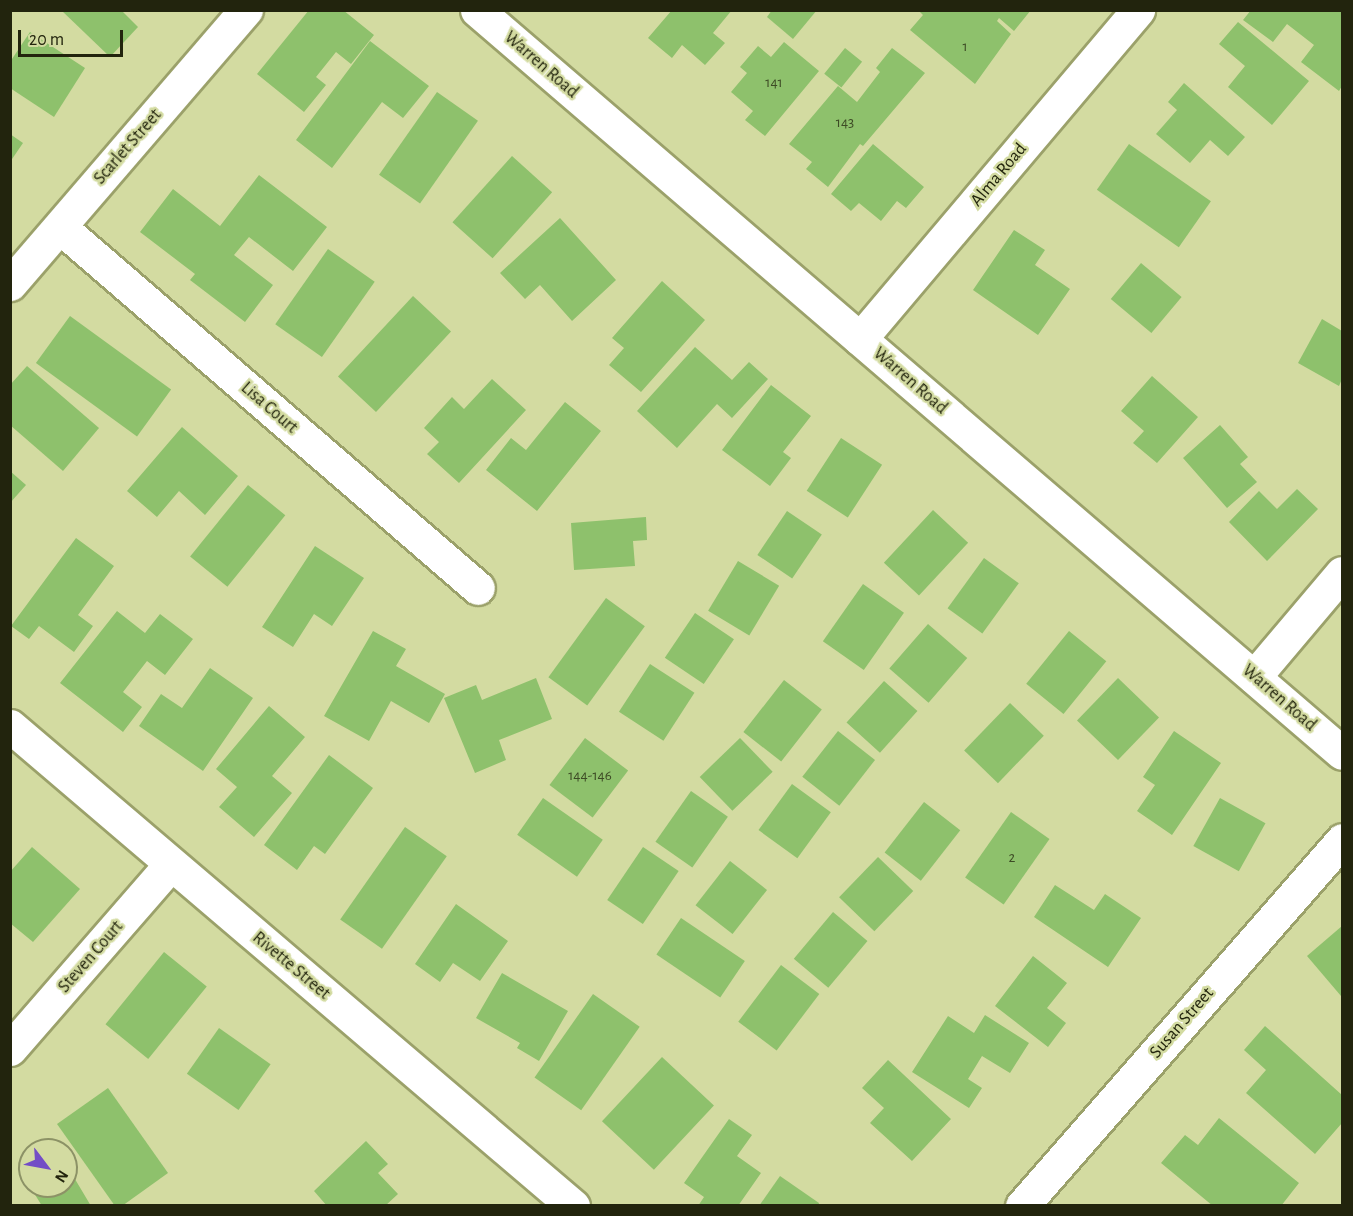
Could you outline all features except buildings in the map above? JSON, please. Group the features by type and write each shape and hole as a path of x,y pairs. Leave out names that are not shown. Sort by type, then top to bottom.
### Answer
{"street":[{"name":"Scarlet Street","path":"10,284 246,10"},
{"name":"Warren Road","path":"477,10 1342,753"},
{"name":"Alma Road","path":"860,339 1138,10"},
{"name":"Lisa Court","path":"60,227 478,588"},
{"path":"1254,677 1342,573"},
{"name":"Rivette Street","path":"10,726 573,1206"},
{"name":"Susan Street","path":"1022,1206 1342,840"},
{"name":"Steven Court","path":"10,1049 171,864"}]}
